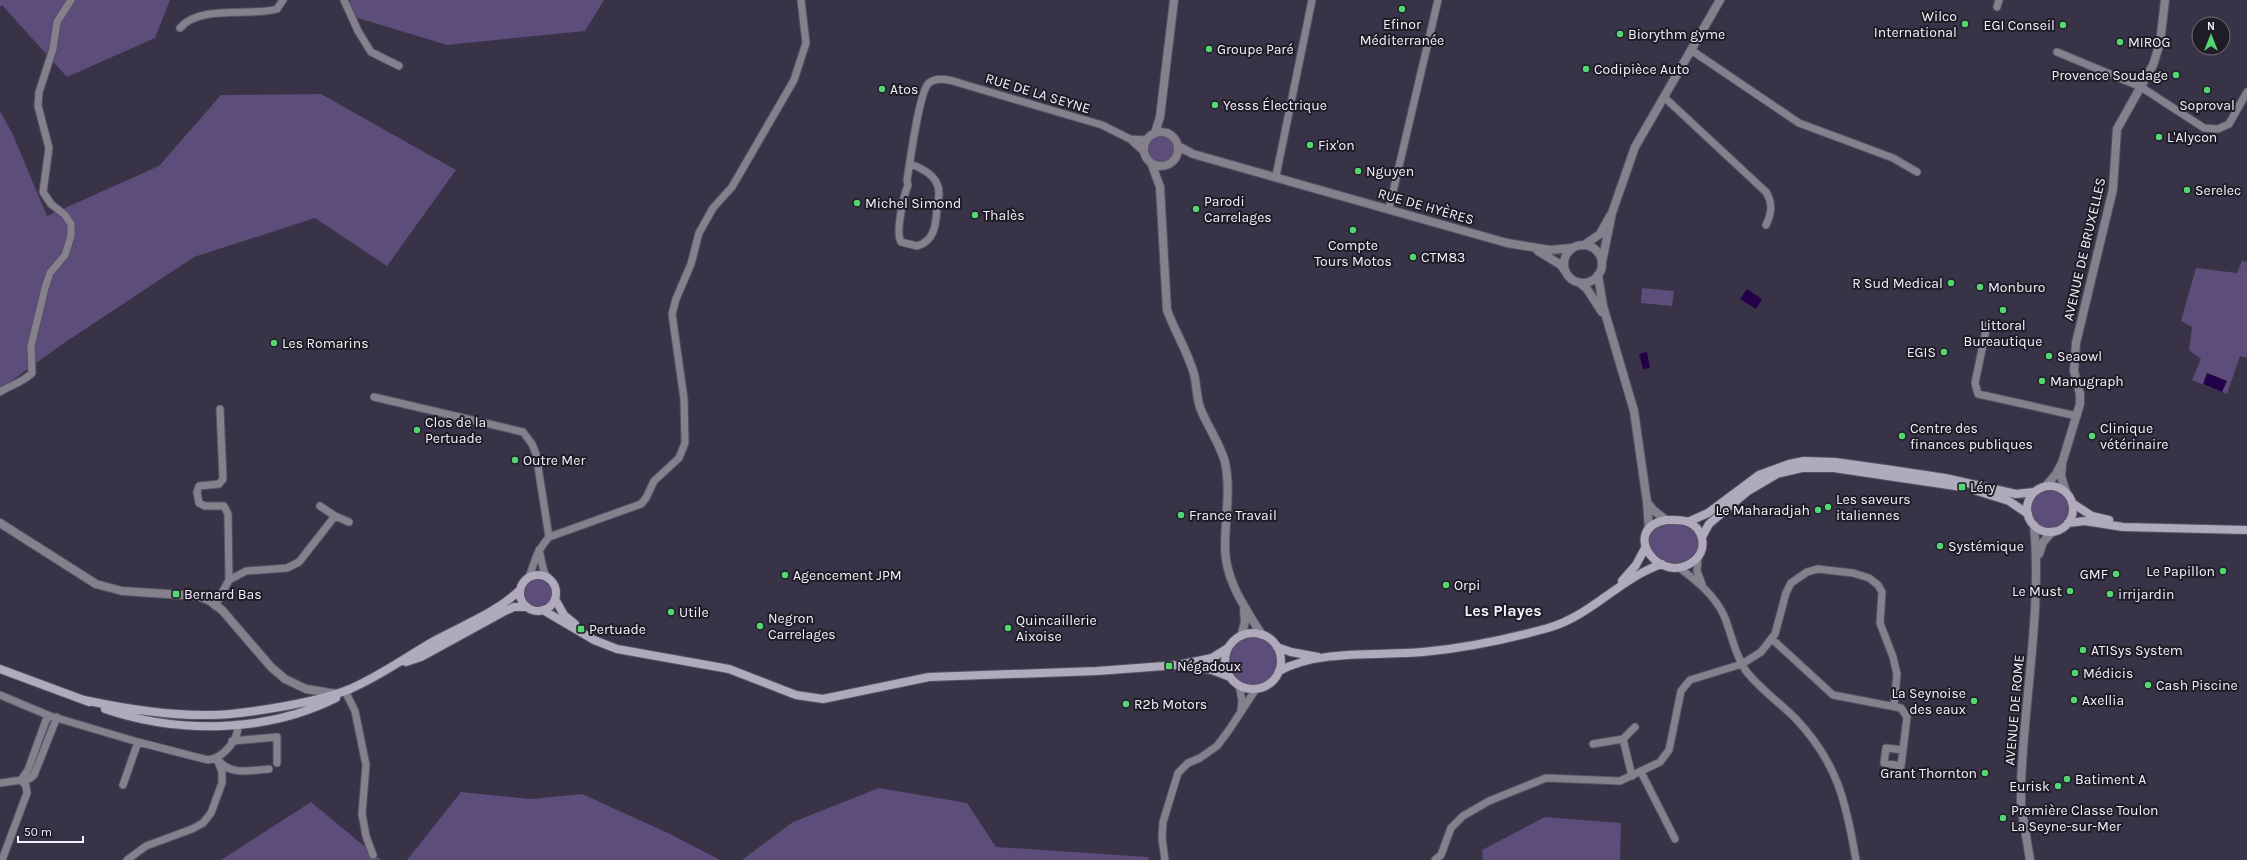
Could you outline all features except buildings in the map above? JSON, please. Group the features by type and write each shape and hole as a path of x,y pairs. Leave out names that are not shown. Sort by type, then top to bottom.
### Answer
{"main road":[{"path":"1688,522 1708,513 1759,476 1789,464 1823,461 1892,473 1986,494 2016,504 2028,514 2034,525 2040,529 2053,531 2061,529 2068,524 2085,521 2123,527 2139,526 2247,530"},
{"path":"1646,548 1651,558 1662,564 1686,566 1698,557 1702,548 1702,537 1709,524 1732,503 1763,480 1777,474 1802,468 1823,467 1945,478 2016,494 2034,492 2046,486 2060,488 2066,492 2072,502 2073,510 2068,524"},
{"path":"2028,514 2030,498 2034,492"},
{"path":"2072,502 2092,516 2139,526"},
{"path":"1617,587 1636,565 1646,548 1649,529 1659,521 1666,520 1688,522 1695,526 1702,537"},
{"path":"1178,665 1208,669 1230,677 1239,685 1256,689 1271,683 1280,671 1296,664 1324,657 1424,652 1512,637 1550,628 1569,619 1590,607 1617,587 1637,575 1662,564"},
{"path":"0,669 124,715 162,723 180,725 261,722 306,711 348,691 398,664 425,646 492,611 511,599 520,590 523,583 529,577 538,575 548,578 555,586 555,599 564,615 594,640"},
{"path":"520,590 521,600 527,607"},
{"path":"398,664 421,657 514,607 527,607 534,610 543,610 550,606 555,599"},
{"path":"543,610 604,645 631,652 697,662 729,669 796,695 823,699 930,677 1097,671 1178,665 1212,658 1228,648 1242,636 1252,633 1262,635 1272,641 1277,647 1281,658 1280,671"},
{"path":"1277,647 1291,652 1324,657"},
{"path":"1228,648 1226,666 1230,677"},
{"path":"84,700 150,712 210,715 236,714 294,704 348,691"}],"street":[{"path":"0,392 10,385 28,377 32,373 31,346 45,288 50,274 65,255 71,236 71,224 65,215 51,204 43,192 49,148 38,106 39,92 53,49 57,22 71,0"},
{"path":"180,28 186,21 201,16 250,10 278,9 283,0"},
{"path":"344,0 358,31 371,52 399,66"},
{"path":"529,577 532,563 539,549 549,537 641,504 646,498 654,480 679,458 685,443 684,399 672,314 676,299 691,264 699,233 713,208 732,187 794,80 806,42 801,0"},
{"path":"1143,151 1146,140 1155,133 1160,117 1174,0"},
{"path":"1276,176 1312,0"},
{"path":"1389,209 1438,0"},
{"path":"1649,529 1647,502 1634,412 1606,318 1598,276 1612,213 1635,147 1720,0"},
{"name":"AVENUE DE BRUXELLES","path":"2062,464 2077,416 2080,394 2074,371 2076,343 2113,189 2117,129 2141,88 2152,65 2160,43 2165,0"},
{"path":"1691,50 1799,123 1886,155 1917,172"},
{"path":"2057,52 2141,88 2204,128 2218,129 2229,124 2247,92"},
{"name":"RUE DE LA SEYNE","path":"910,164 924,91 929,83 937,80 966,85 1094,123 1115,130 1130,139"},
{"path":"1664,97 1766,192 1772,207 1766,225"},
{"path":"1160,117 1166,133"},
{"path":"1155,133 1166,133 1174,138 1178,146 1177,157 1167,166 1160,187"},
{"path":"1130,139 1146,140"},
{"path":"1130,139 1143,151 1145,157 1152,165 1160,187 1167,310 1194,375 1201,409 1224,460 1228,492 1225,547 1226,563 1244,609 1262,635"},
{"name":"RUE DE HYÈRES","path":"1178,146 1193,154 1276,176 1507,243 1535,249 1550,250 1572,248"},
{"name":"RUE DE HYÈRES","path":"1177,157 1193,154"},
{"path":"910,164 923,169 937,183 939,203 933,233 924,244 917,246 901,242 898,235 904,192 908,185 907,180 910,164"},
{"path":"1152,165 1167,166"},
{"path":"1606,318 1587,289 1580,283 1571,279 1565,271 1564,258 1572,248 1584,245 1600,234 1612,213"},
{"path":"1584,245 1598,252 1602,262"},
{"name":"RUE DE HYÈRES","path":"1535,249 1561,265 1565,271"},
{"path":"1580,283 1590,282 1598,276"},
{"path":"1987,325 1975,383 1978,394 2077,416"},
{"path":"374,397 523,432 532,444 536,454 549,537"},
{"path":"215,606 229,580 228,514 224,506 205,506 199,503 197,492 199,486 219,484 223,479 220,409"},
{"path":"2046,486 2062,464"},
{"path":"2062,464 2061,476 2066,492"},
{"path":"1647,502 1653,510 1666,520"},
{"path":"320,506 335,516 349,522"},
{"path":"229,580 246,571 287,568 299,562 335,516"},
{"path":"0,523 96,584 122,591 198,596 215,606 271,667 296,685 318,692 337,694"},
{"name":"AVENUE DE ROME","path":"2030,860 2021,805 2020,785 2032,667 2037,562 2034,525"},
{"name":"AVENUE DE ROME","path":"2037,562 2043,542 2053,531"},
{"path":"539,549 544,572 548,578"},
{"path":"1698,557 1697,571 1703,588"},
{"path":"1678,566 1715,601 1724,616 1736,652 1742,664 1759,685 1805,728 1828,760 1838,780 1844,801 1856,860"},
{"path":"1434,860 1441,855 1451,828 1463,816 1489,801 1546,778 1612,782 1632,776 1660,762 1669,750 1681,691 1690,680 1721,672 1742,664 1761,652 1772,639 1780,620 1786,593 1790,583 1799,576 1818,569 1853,573 1869,578 1878,585 1882,592 1880,623 1894,656 1897,674 1894,706"},
{"path":"1242,636 1245,622 1244,609"},
{"path":"1772,639 1833,695 1901,708 1907,717 1903,750"},
{"path":"1239,685 1242,701 1241,711"},
{"path":"1165,860 1162,838 1163,822 1178,773 1188,763 1200,758 1217,746 1256,689"},
{"path":"348,691 355,711 366,765 362,814 366,836 373,855"},
{"path":"0,695 54,716 138,742 198,758 217,759 226,768 239,772 269,769"},
{"path":"0,783 29,779 36,771 54,716"},
{"path":"217,759 223,754 232,741 238,724"},
{"path":"1593,744 1623,739 1635,727"},
{"path":"232,741 277,737 277,763"},
{"path":"1623,739 1632,776"},
{"path":"123,785 138,742"},
{"path":"127,860 146,846 192,829 203,823 211,813 222,783 222,772 217,759"},
{"path":"1641,772 1675,839"},
{"path":"2,860 27,793 26,786 22,780"}],"shaded area":[{"path":"0,0 170,0 155,38 67,77 2,5 0,7"},
{"path":"350,0 604,0 585,31 447,45 348,15"},
{"path":"321,94 456,170 387,266 315,218 194,257 64,343 0,389 0,111 13,135 47,216 159,166 221,95"},
{"path":"1158,132 1164,132 1168,133 1175,139 1178,149 1177,156 1171,163 1164,166 1158,166 1154,165 1147,159 1144,152 1144,146 1145,142 1151,135"},
{"path":"2242,261 2247,262 2247,358 2240,356 2227,394 2192,380 2201,359 2189,350 2192,327 2181,321 2196,268 2237,273"},
{"path":"1642,288 1674,291 1672,306 1641,303"},
{"path":"1747,289 1762,299 1756,309 1740,299"},
{"path":"1647,352 1650,368 1643,369 1639,354"},
{"path":"2207,373 2227,381 2222,392 2203,384"},
{"path":"2050,486 2063,490 2069,496 2073,509 2069,522 2063,528 2050,532 2037,528 2031,522 2027,509 2031,496 2037,490"},
{"path":"1659,521 1695,526 1702,548 1686,566 1655,561 1646,540"},
{"path":"541,575 551,580 555,586 555,600 551,606 545,610 535,611 525,606 521,600 520,590 525,580 531,576"},
{"path":"1253,633 1264,635 1273,641 1279,650 1281,661 1279,672 1273,681 1264,687 1253,689 1242,687 1233,681 1227,672 1225,661 1227,650 1233,641 1242,635"},
{"path":"879,788 967,803 996,847 1148,857 1149,860 742,860 793,822"},
{"path":"461,792 531,799 582,794 668,833 720,860 407,860"},
{"path":"311,802 381,860 221,860"},
{"path":"1545,817 1621,823 1620,860 1483,860 1482,850"}],"place":[{"name":"Efinor Méditerranée","path":"1402,9"},
{"name":"Wilco International","path":"1965,24"},
{"name":"EGI Conseil","path":"2063,25"},
{"name":"Biorythm gyme","path":"1620,34"},
{"name":"MIROG","path":"2120,42"},
{"name":"Groupe Paré","path":"1209,49"},
{"name":"Codipièce Auto","path":"1586,69"},
{"name":"Provence Soudage","path":"2176,75"},
{"name":"Atos","path":"882,89"},
{"name":"Soproval","path":"2207,90"},
{"name":"Yesss Électrique","path":"1215,105"},
{"name":"L'Alycon","path":"2159,137"},
{"name":"Fix'on","path":"1310,145"},
{"name":"Nguyen","path":"1358,171"},
{"name":"Serelec","path":"2187,190"},
{"name":"Michel Simond","path":"857,203"},
{"name":"Parodi Carrelages","path":"1196,209"},
{"name":"Thalès","path":"975,215"},
{"name":"Compte Tours Motos","path":"1353,230"},
{"name":"CTM83","path":"1413,257"},
{"name":"R Sud Medical","path":"1951,283"},
{"name":"Monburo","path":"1980,287"},
{"name":"Littoral Bureautique","path":"2003,310"},
{"name":"Les Romarins","path":"274,343"},
{"name":"EGIS","path":"1944,352"},
{"name":"Seaowl","path":"2049,356"},
{"name":"Manugraph","path":"2042,381"},
{"name":"Clos de la Pertuade","path":"417,430"},
{"name":"Centre des finances publiques","path":"1902,436"},
{"name":"Clinique vétérinaire","path":"2092,436"},
{"name":"Outre Mer","path":"515,460"},
{"name":"Léry","path":"1962,487"},
{"name":"Les saveurs italiennes","path":"1828,507"},
{"name":"Le Maharadjah","path":"1818,510"},
{"name":"France Travail","path":"1181,515"},
{"name":"Systémique","path":"1940,546"},
{"name":"Le Papillon","path":"2223,571"},
{"name":"GMF","path":"2116,574"},
{"name":"Agencement JPM","path":"785,575"},
{"name":"Orpi","path":"1446,585"},
{"name":"Le Must","path":"2070,591"},
{"name":"Bernard Bas","path":"176,594"},
{"name":"irrijardin","path":"2110,594"},
{"name":"Utile","path":"671,612"},
{"name":"Negron Carrelages","path":"760,626"},
{"name":"Quincaillerie Aixoise","path":"1008,628"},
{"name":"Pertuade","path":"581,629"},
{"name":"ATISys System","path":"2083,650"},
{"name":"Négadoux","path":"1169,666"},
{"name":"Médicis","path":"2075,673"},
{"name":"Cash Piscine","path":"2148,685"},
{"name":"Axellia","path":"2074,700"},
{"name":"La Seynoise des eaux","path":"1974,701"},
{"name":"R2b Motors","path":"1126,704"},
{"name":"Grant Thornton","path":"1985,773"},
{"name":"Batiment A","path":"2067,779"},
{"name":"Eurisk","path":"2058,786"},
{"name":"Première Classe Toulon La Seyne-sur-Mer","path":"2003,818"}],"district":[{"name":"Les Playes","path":"1503,610"}]}
